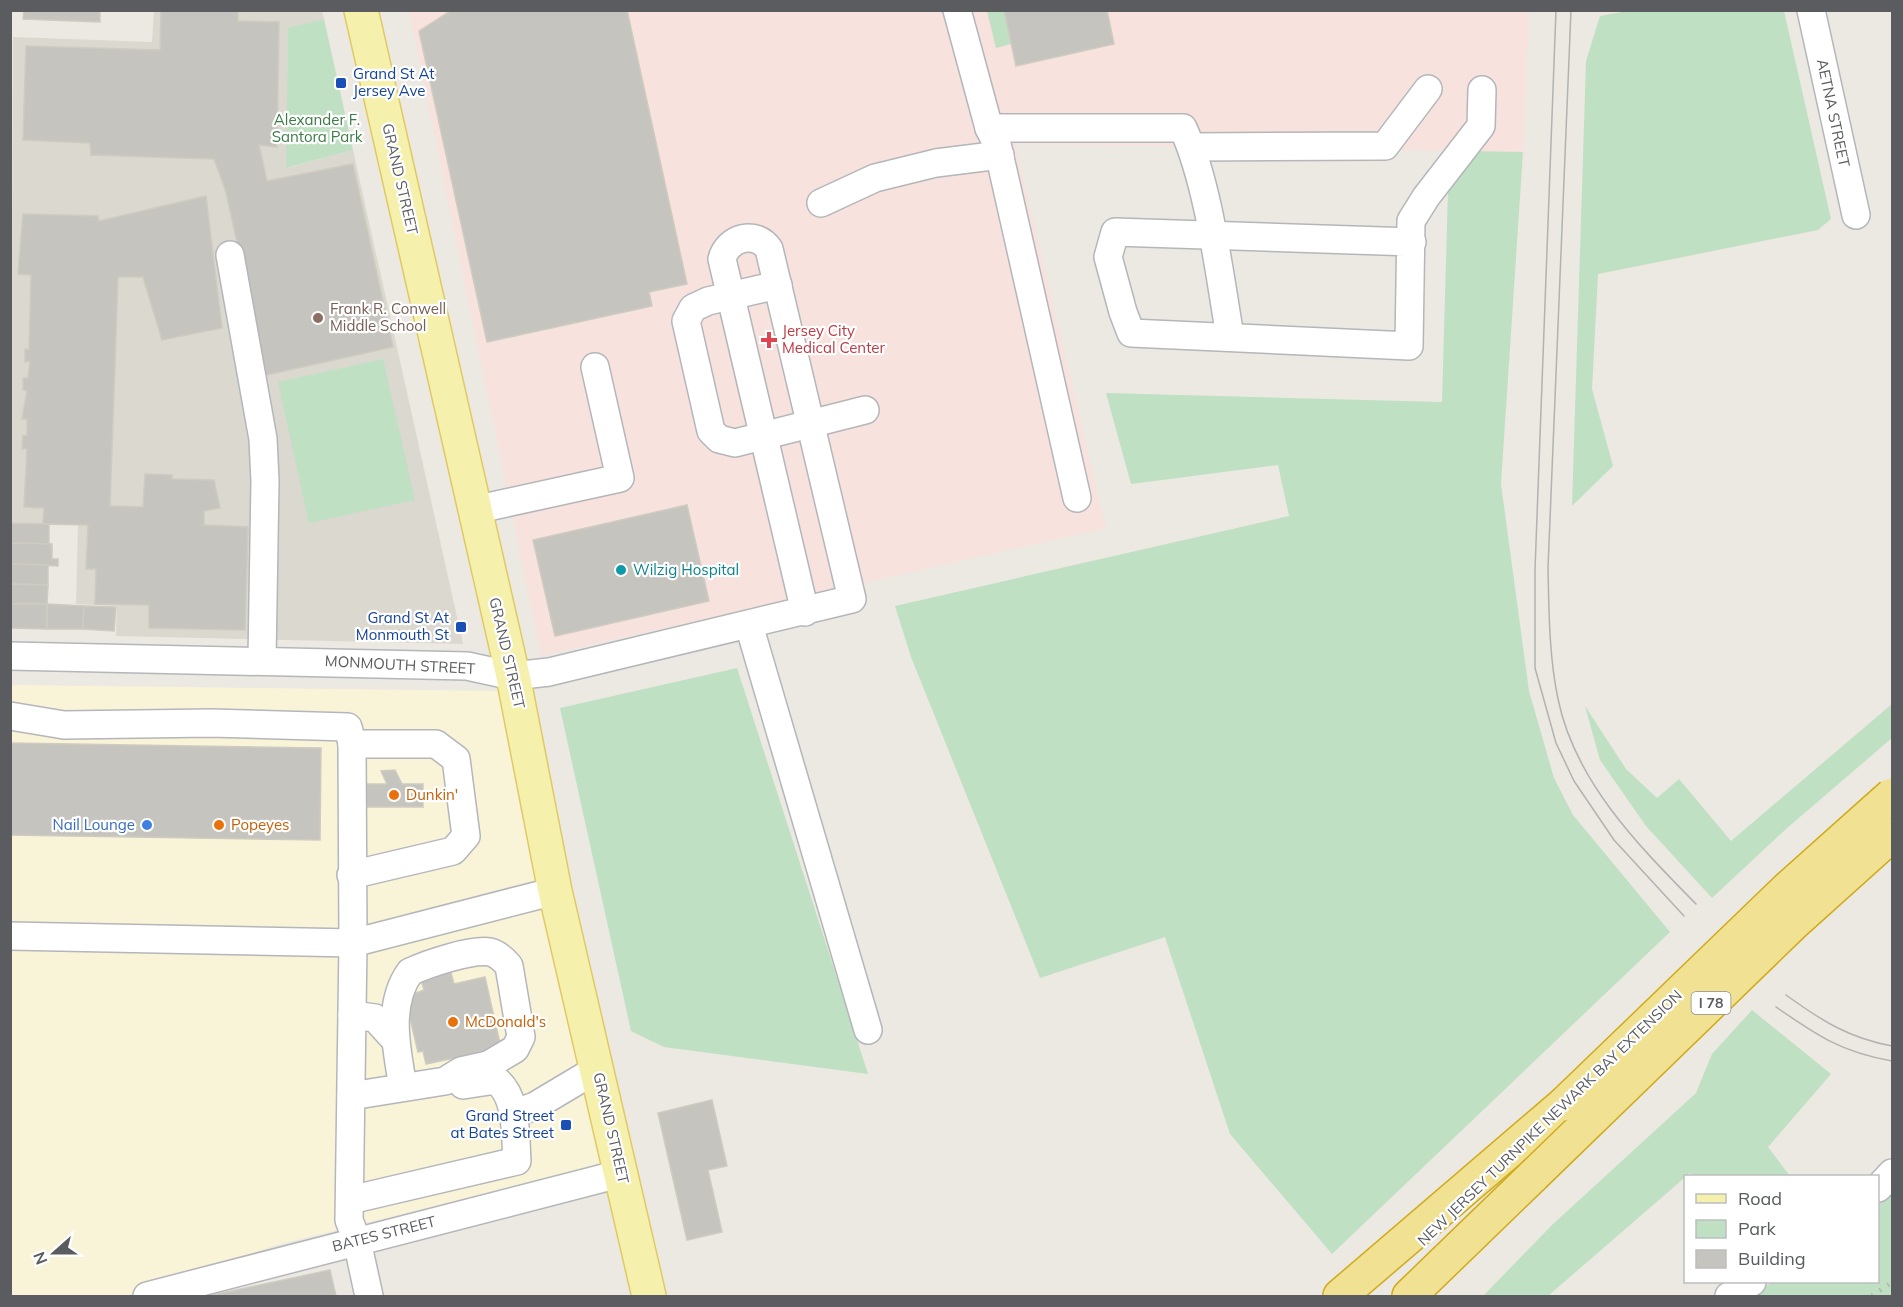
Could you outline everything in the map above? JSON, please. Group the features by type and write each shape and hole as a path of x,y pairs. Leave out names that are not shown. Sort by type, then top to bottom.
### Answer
{"highway":[{"name":"NEW JERSEY TURNPIKE NEWARK BAY EXTENSION","path":"1367,1296 1789,887 1893,795"},
{"name":"NEW JERSEY TURNPIKE NEWARK BAY EXTENSION","path":"1409,1296 1794,923 1893,835"},
{"path":"1340,1296 1564,1104"},
{"path":"1429,1296 1534,1175"}],"main road":[{"name":"GRAND STREET","path":"361,10 513,676 555,891 649,1296"}],"street":[{"path":"957,10 989,128 1000,156 1077,498"},
{"name":"AETNA STREET","path":"1811,10 1856,215"},
{"path":"1192,147 1385,146 1428,89"},
{"path":"1412,242 1115,232 1108,257 1131,333 1409,346 1412,242 1411,221 1426,197 1480,126 1482,90"},
{"path":"989,128 1183,128 1192,147 1212,235 1230,336"},
{"path":"821,203 875,178 936,163 1000,156"},
{"path":"805,612 722,259 730,243 754,237 763,240 769,249 811,424"},
{"path":"230,255 263,440 265,481 262,660"},
{"path":"778,285 693,308 686,321 711,431 719,439 735,443 865,411"},
{"path":"474,510 620,478 595,367"},
{"name":"MONMOUTH STREET","path":"10,656 467,666 513,676 549,672 852,599 811,424"},
{"path":"749,625 868,1030"},
{"path":"10,716 64,725 211,723 348,727 352,744 353,943 349,1220 357,1241 369,1296"},
{"path":"351,875 453,851 466,836 456,759 436,744 352,744"},
{"path":"10,936 353,943 555,891"},
{"path":"351,1096 445,1081 461,1071 488,1065 515,1049 521,1037 509,966 501,957 491,952 478,953 410,972 397,1000 395,1040 403,1087"},
{"path":"352,1015 375,1018 395,1040"},
{"path":"513,1113 535,1106 597,1069"},
{"path":"350,1200 517,1161 513,1113 506,1088 496,1080 458,1085 445,1081"},
{"name":"BATES STREET","path":"147,1296 622,1173"},
{"path":"1879,1187 1893,1173"},
{"path":"1729,1296 1749,1283"}],"shaded area":[{"path":"154,11 322,11 324,19 288,29 287,168 353,150 463,644 116,636 117,606 76,604 78,525 11,522 13,37 152,42"},
{"name":"Jersey City Medical Center","path":"409,11 1529,11 1523,152 1015,144 1106,528 541,656"},
{"path":"11,685 498,691 604,1164 277,1245 125,1296 11,1296"}],"green space":[{"path":"987,11 1004,11 1011,44 996,48"},
{"path":"1627,11 1784,11 1831,219 1818,230 1598,274 1592,389 1613,466 1572,506 1586,61 1600,16"},
{"name":"Alexander F. Santora Park","path":"324,19 353,150 286,168 288,28"},
{"path":"1472,151 1523,152 1501,484 1529,691 1554,778 1573,815 1670,932 1332,1254 1230,1134 1165,937 1040,978 911,657 895,606 1289,516 1278,465 1131,484 1106,393 1442,402 1448,190"},
{"path":"383,359 415,500 309,523 278,382"},
{"path":"737,668 868,1074 664,1047 631,1031 560,708"},
{"path":"1892,704 1892,738 1786,829 1712,898 1646,826 1600,760 1585,706 1626,769 1657,798 1679,779 1731,841"},
{"path":"1752,1010 1831,1074 1768,1147 1789,1175 1692,1175 1690,1173 1684,1175 1684,1178 1548,1296 1483,1296 1552,1225 1696,1093 1712,1054"},
{"path":"1892,1192 1892,1296 1752,1296 1771,1283 1879,1283 1879,1202"}],"building":[{"path":"24,10 100,10 100,22 23,19"},
{"path":"161,10 238,10 238,21 279,22 277,147 259,145 267,181 353,164 393,347 266,375 226,192 214,159 91,155 90,143 23,140 26,46 160,50"},
{"path":"452,10 627,10 687,284 649,292 652,306 487,342 419,31"},
{"path":"1004,10 1107,10 1114,44 1016,66"},
{"path":"206,196 222,328 162,340 143,277 118,277 110,506 143,507 145,474 172,475 172,479 214,480 220,508 204,511 204,525 248,527 245,630 149,628 149,605 95,604 96,569 86,569 88,525 43,524 44,508 24,507 27,448 22,449 23,435 27,436 27,419 22,419 27,391 23,390 23,378 28,378 30,361 25,362 25,349 29,350 31,275 18,274 23,214 98,216 99,221"},
{"name":"Wilzig Hospital","path":"687,505 709,601 555,636 533,540"},
{"path":"11,523 49,524 49,544 11,543"},
{"path":"11,543 52,544 52,559 58,559 58,566 11,564"},
{"path":"11,564 48,565 48,585 10,584"},
{"path":"10,584 48,585 47,604 10,604"},
{"path":"10,604 47,604 47,629 10,628"},
{"path":"47,604 84,606 83,629 47,629"},
{"path":"84,606 116,607 114,631 83,629"},
{"path":"10,743 321,748 320,840 10,835"},
{"name":"Dunkin'","path":"395,770 402,784 423,784 423,807 365,807 365,784 387,784 381,771"},
{"name":"McDonald's","path":"451,973 454,984 485,977 501,1048 426,1064 423,1051 418,1052 405,997 424,990 421,980"},
{"path":"712,1100 727,1166 708,1170 722,1232 687,1240 658,1113"},
{"path":"330,1270 336,1296 208,1296"}],"tram line":[{"path":"1556,10 1535,570 1535,668 1556,743 1574,781 1614,840 1684,916"},
{"path":"1571,10 1548,568 1550,634 1555,683 1566,729 1594,785 1632,836 1696,904"},
{"path":"1786,995 1836,1027 1862,1038 1892,1046"},
{"path":"1776,1007 1831,1042 1858,1053 1892,1061"}],"railway":[{"path":"1872,1296 1892,1282"}],"place":[{"name":"Grand St At Jersey Ave","path":"341,83"},
{"name":"Frank R. Conwell Middle School","path":"318,318"},
{"name":"Jersey City Medical Center","path":"769,340"},
{"name":"Wilzig Hospital","path":"621,570"},
{"name":"Grand St At Monmouth St","path":"461,627"},
{"name":"Dunkin'","path":"394,795"},
{"name":"Nail Lounge","path":"147,825"},
{"name":"Popeyes","path":"219,825"},
{"name":"McDonald's","path":"453,1022"},
{"name":"Grand Street at Bates Street","path":"566,1125"}]}
